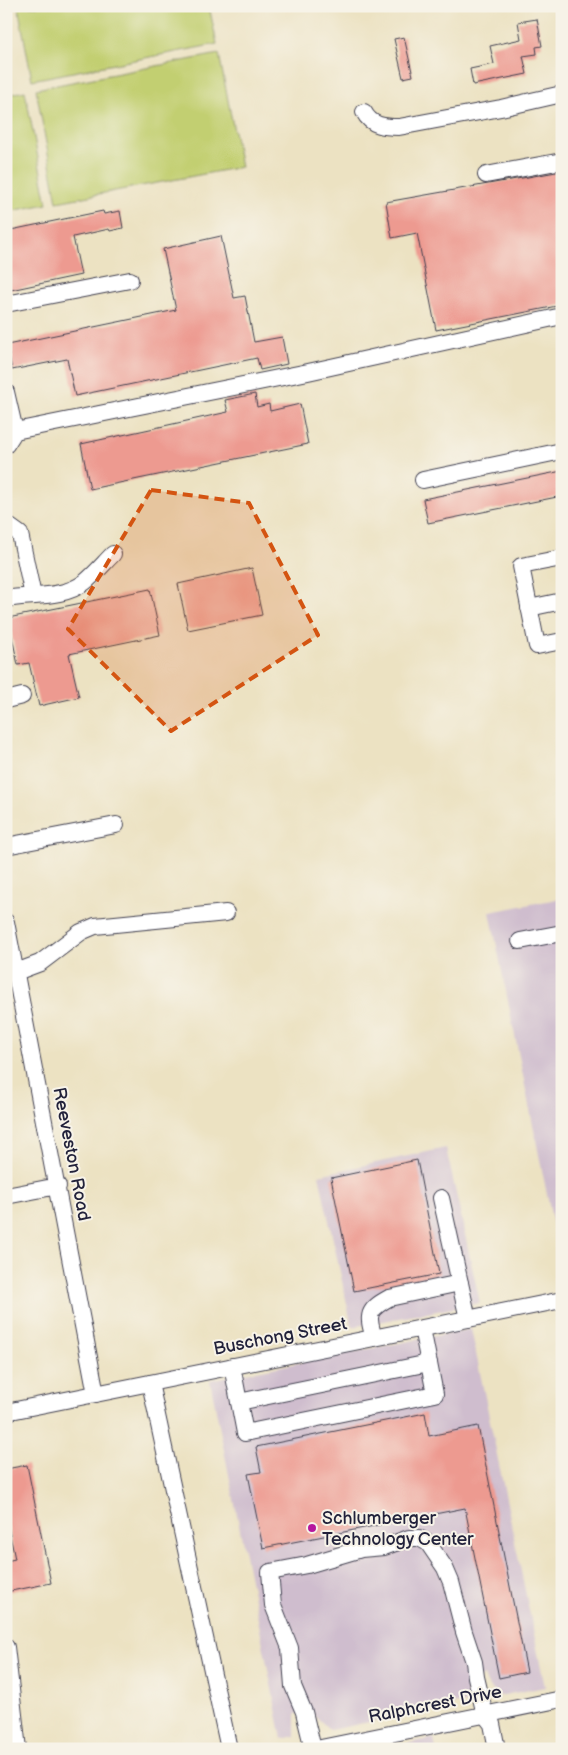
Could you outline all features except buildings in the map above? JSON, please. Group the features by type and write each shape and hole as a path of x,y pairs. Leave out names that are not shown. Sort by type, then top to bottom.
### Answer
{"street":[{"path":"364,112 367,119 373,123 383,127 399,127 502,108 562,94"},
{"path":"486,175 562,161"},
{"path":"6,304 130,280"},
{"path":"15,431 299,374 562,316"},
{"path":"6,392 15,431 6,445"},
{"path":"423,480 562,450"},
{"path":"6,524 20,534 33,596"},
{"path":"6,598 44,596 65,592 84,582 114,554"},
{"path":"562,558 521,566 536,646 562,641"},
{"path":"529,608 562,601"},
{"path":"6,846 116,825"},
{"path":"16,972 40,963 81,932 95,926 226,913"},
{"name":"Reeveston Road","path":"6,922 58,1186 96,1394"},
{"path":"520,941 562,933"},
{"path":"6,1196 58,1186"},
{"path":"441,1198 468,1319"},
{"path":"374,1338 369,1322 370,1316 375,1307 381,1302 389,1298 460,1283"},
{"name":"Buschong Street","path":"6,1412 562,1300"},
{"path":"232,1366 245,1433 435,1394 422,1328"},
{"path":"239,1402 429,1363"},
{"path":"150,1383 229,1749"},
{"path":"315,1749 304,1712 293,1686 290,1648 273,1605 270,1572 307,1565 361,1548 384,1547 409,1538 419,1538 428,1543 445,1568 451,1582 474,1662 484,1715 492,1724 497,1749"},
{"path":"6,1647 18,1749"},
{"name":"Ralphcrest Drive","path":"315,1749 562,1699"}],"highlighted area":[{"path":"151,490 249,503 318,635 171,731 68,629"}],"shaded area":[{"path":"562,898 562,1269 490,912"},
{"path":"446,1148 480,1303 352,1327 319,1175"},
{"path":"471,1329 545,1687 499,1696 487,1684 484,1676 467,1679 467,1702 330,1730 310,1711 295,1714 295,1736 282,1739 210,1380"},
{"path":"434,1738 436,1749 381,1749"}],"green space":[{"path":"18,6 209,6 217,44 32,80"},
{"path":"219,54 241,167 57,202 36,89"},
{"path":"25,91 47,204 6,212 6,95"}],"place":[{"name":"Schlumberger Technology Center","path":"312,1528"}]}
